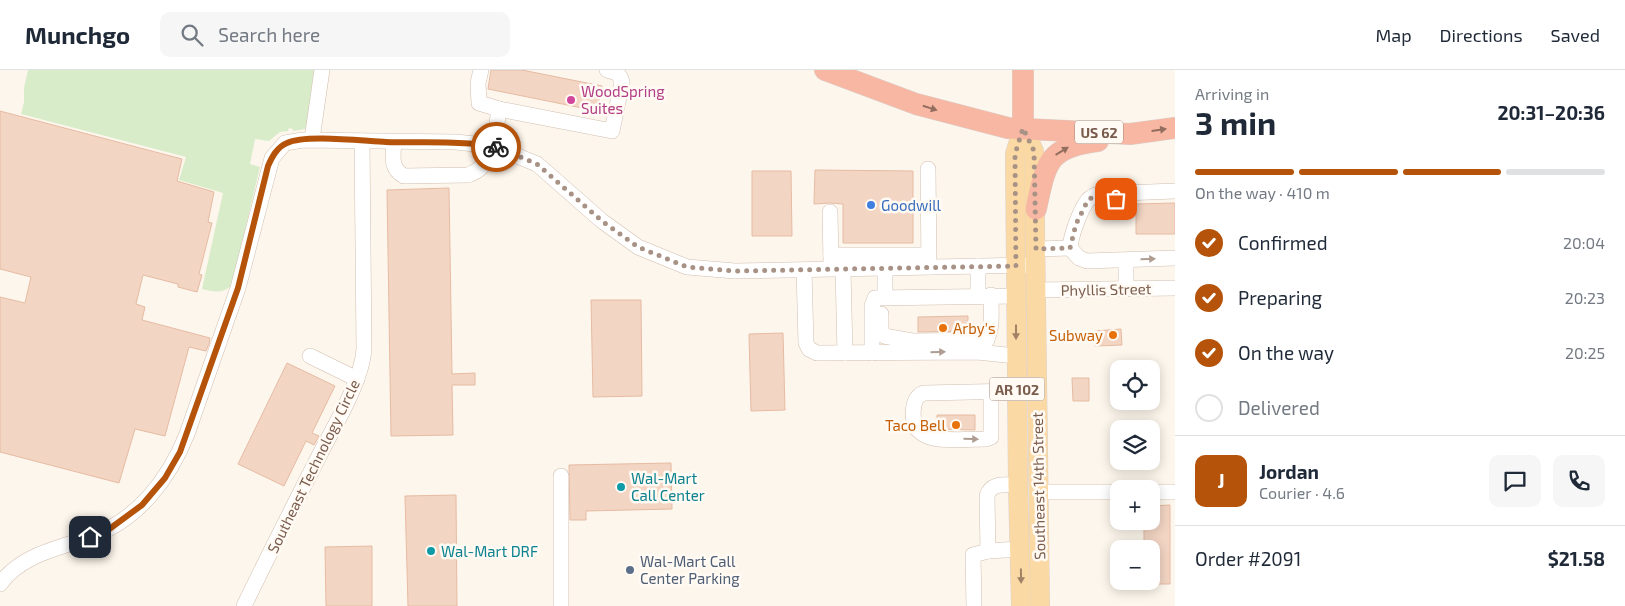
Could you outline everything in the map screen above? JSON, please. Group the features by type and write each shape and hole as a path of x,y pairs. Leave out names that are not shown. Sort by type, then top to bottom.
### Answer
{"highway":[{"path":"825,70 943,112 1008,128 1023,128"},
{"name":"Southeast 14th Street","path":"1023,70 1023,128"},
{"name":"US 62","path":"1023,128 1130,134"},
{"name":"US 62","path":"1036,209 1049,161 1055,154 1065,148 1130,134 1175,128"}],"main road":[{"name":"Southeast 14th Street","path":"1023,128 1034,151 1040,606"},
{"name":"Southeast 14th Street","path":"1021,606 1016,356 1015,154 1023,128"}],"street":[{"path":"312,140 322,70"},
{"path":"481,70 478,83 479,103 499,109 612,131 622,82 620,76 615,72 607,70"},
{"path":"394,142 394,167 398,173 404,176 468,175 474,173 487,163 493,146 499,109"},
{"path":"0,584 10,572 41,553 108,530 142,505 165,478 180,452 187,434 238,288 272,158 286,143 292,141 456,142 493,146 537,164 602,221 638,247 687,267 735,271 804,270 835,264 928,261 978,266 1016,266 1036,257 1070,248"},
{"name":"Southeast Technology Circle","path":"244,606 357,378 362,364 364,349 362,141"},
{"path":"928,169 928,261"},
{"path":"1070,248 1076,224 1088,200 1098,194 1175,191"},
{"path":"1098,194 1128,201 1175,201"},
{"path":"830,212 845,353"},
{"path":"1070,248 1079,258 1087,261 1175,258"},
{"path":"1126,260 1126,289"},
{"path":"835,264 885,268 928,261"},
{"path":"978,266 985,295 990,331 982,346"},
{"path":"885,268 885,297 890,337 912,341 982,346 1016,356"},
{"path":"804,270 806,346 817,353 872,353 982,346"},
{"name":"Phyllis Street","path":"1036,290 1175,288"},
{"path":"872,353 872,306 875,298 1016,296"},
{"path":"310,356 357,378"},
{"path":"991,392 991,437 986,439 944,439 928,437 917,429 914,423 914,402 920,394 1017,391 1037,396"},
{"path":"560,606 561,476"},
{"path":"988,550 987,496 989,490 996,486 1018,485"},
{"path":"1038,492 1110,492"},
{"path":"1160,492 1175,492"},
{"path":"974,606 973,555 988,550 1020,549"}],"green space":[{"path":"28,70 314,70 305,129 293,131 293,129 289,128 288,131 280,132 269,141 255,139 250,164 260,167 232,285 229,288 218,292 202,289 223,193 179,180 186,157 21,114"}],"building":[{"name":"WoodSpring Suites","path":"491,70 522,70 602,86 597,111 488,89"},
{"path":"0,111 182,159 177,181 214,192 208,222 212,223 199,274 202,275 197,292 178,287 178,284 143,275 136,304 145,307 142,320 210,338 209,344 206,351 189,347 165,436 135,429 119,483 0,452 0,297 25,303 31,277 0,269"},
{"path":"815,170 913,171 913,243 843,243 843,204 814,204"},
{"path":"752,171 791,171 792,236 752,236"},
{"path":"449,188 452,374 475,373 475,385 452,385 453,435 391,436 387,190"},
{"path":"1175,203 1175,234 1136,234 1136,204"},
{"path":"591,300 641,300 642,396 593,397"},
{"name":"Arby's","path":"968,316 968,331 918,332 918,317"},
{"path":"1121,329 1122,345 1095,346 1095,331"},
{"path":"783,333 785,410 751,411 749,334"},
{"path":"287,363 335,386 312,433 319,436 314,445 306,441 284,486 238,464"},
{"path":"1072,378 1089,378 1089,401 1073,401"},
{"name":"Taco Bell","path":"937,415 975,415 975,430 937,429"},
{"name":"Wal-Mart Call Center","path":"671,463 672,509 586,511 586,520 570,520 569,465"},
{"name":"Wal-Mart DRF","path":"456,495 457,606 408,606 405,496"},
{"path":"1170,505 1170,584 1160,584 1160,540 1144,540 1144,530 1160,530 1160,506"},
{"path":"372,546 372,606 326,606 325,547"}],"way so far":[{"path":"496,147 537,164 602,221 638,247 687,267 735,271 1016,266 1015,154 1023,128 1034,151 1036,249 1070,248 1076,224 1088,200 1098,194 1116,199"}],"place":[{"name":"WoodSpring Suites","path":"571,100"},
{"name":"Goodwill","path":"871,205"},
{"name":"Arby's","path":"943,328"},
{"name":"Subway","path":"1113,335"},
{"name":"Taco Bell","path":"956,425"},
{"name":"Wal-Mart Call Center","path":"621,487"},
{"name":"Wal-Mart DRF","path":"431,551"},
{"name":"Wal-Mart Call Center Parking","path":"630,570"}],"route":[{"path":"90,537 108,530 142,505 165,478 180,452 238,288 268,166 280,147 292,141 327,139 387,142 456,142 496,147"}]}
